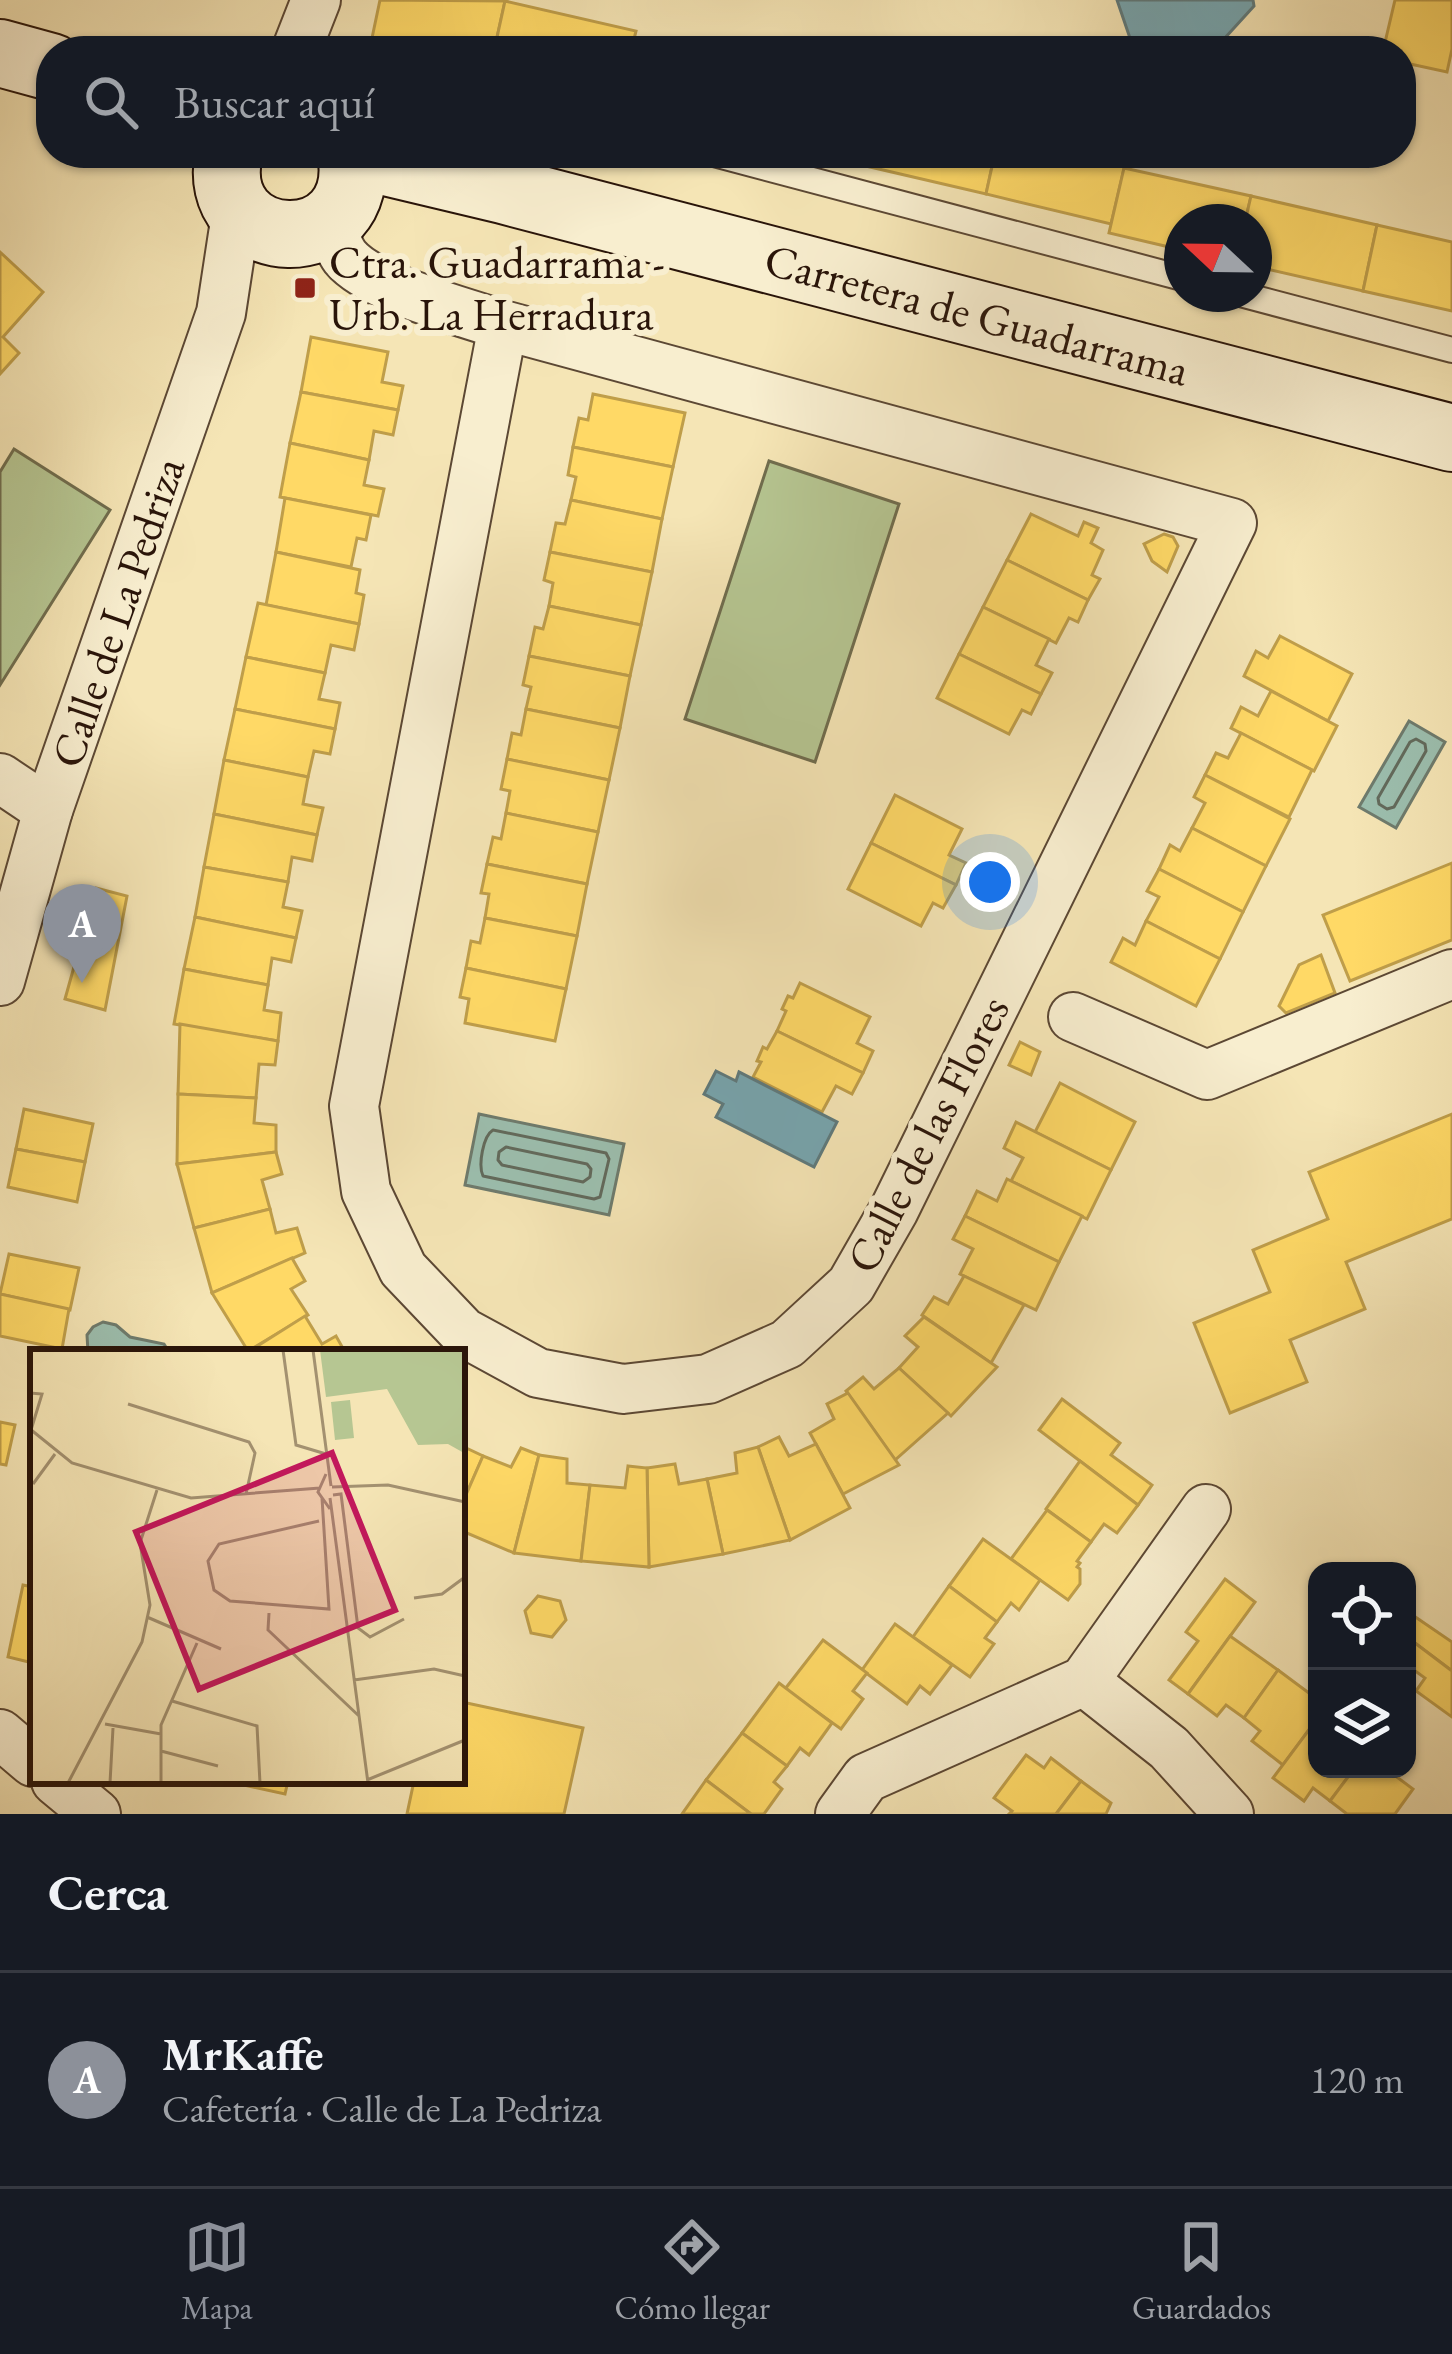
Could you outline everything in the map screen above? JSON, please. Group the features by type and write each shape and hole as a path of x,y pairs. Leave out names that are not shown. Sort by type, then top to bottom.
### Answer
{"main road":[{"path":"0,53 36,63"},
{"name":"Carretera de Guadarrama","path":"283,185 428,195 503,190 1452,438"}],"street":[{"name":"Calle de La Pedriza","path":"0,981 48,810 221,313 283,185"},
{"name":"Calle de las Flores","path":"283,185 344,256 362,271 408,293 503,325 1232,523 894,1210 851,1285 787,1344 708,1379 623,1389 538,1373 463,1332 403,1269 366,1191 354,1106 503,325"},
{"path":"0,778 48,810"},
{"path":"1073,1017 1207,1076 1452,974"},
{"path":"840,1814 866,1778 1084,1682 1206,1509"},
{"path":"1084,1682 1169,1748 1229,1814"},
{"path":"0,1734 30,1759"},
{"path":"60,1784 95,1814"}],"lane":[{"path":"767,168 1164,273"},
{"path":"1272,302 1452,350"}],"green space":[{"path":"14,449 110,510 0,685 0,472"},
{"path":"769,461 899,504 815,762 685,719"}],"water":[{"path":"1409,721 1445,742 1396,828 1359,807"},
{"path":"479,1114 624,1144 609,1215 465,1185"},
{"path":"103,1322 116,1325 130,1337 164,1344 167,1349 88,1349 87,1335"}],"building: Viviendas":[{"path":"380,0 505,1 497,36 372,36"},
{"path":"1395,0 1452,0 1447,72 1416,65 1416,36 1387,36"},
{"path":"505,1 636,31 635,36 497,36"},
{"path":"875,168 992,168 986,194"},
{"path":"992,168 1124,168 1111,224 986,194"},
{"path":"1124,168 1251,196 1249,204 1164,204 1164,246 1109,233"},
{"path":"1251,196 1377,225 1363,291 1272,270 1272,204 1249,204"},
{"path":"1377,225 1452,242 1452,311 1363,291"},
{"path":"0,252 43,292 3,337 19,353 0,374"},
{"path":"311,337 388,352 382,382 403,386 398,410 301,392"},
{"path":"301,392 398,410 393,435 374,431 369,460 290,443"},
{"path":"593,394 685,413 673,467 573,447 579,418 588,420"},
{"path":"290,443 369,460 364,485 384,489 378,516 280,497"},
{"path":"573,447 673,467 662,519 571,500 576,477 568,475"},
{"path":"285,498 371,515 366,540 357,538 351,567 276,552"},
{"path":"571,500 662,519 652,572 550,552 556,523 565,524"},
{"path":"1031,514 1078,536 1084,522 1098,528 1091,543 1103,550 1092,575 1100,579 1088,600 1007,560"},
{"path":"1164,534 1178,546 1167,572 1152,561 1144,544"},
{"path":"276,552 360,570 356,593 364,595 359,624 266,605"},
{"path":"550,552 652,572 641,625 549,606 553,583 544,580"},
{"path":"1007,560 1088,600 1078,622 1069,618 1056,643 983,607"},
{"path":"258,603 359,624 354,650 331,645 325,673 246,657"},
{"path":"549,606 641,625 630,676 529,656 535,627 543,629"},
{"path":"983,607 1049,639 1036,665 1052,673 1041,694 959,654"},
{"path":"1280,636 1352,674 1328,721 1244,676 1256,651 1268,658"},
{"path":"959,654 1041,694 1031,714 1022,710 1009,734 937,698"},
{"path":"529,656 630,676 620,728 526,709 531,687 523,685"},
{"path":"246,657 325,673 319,699 340,703 335,729 235,709"},
{"path":"1271,691 1337,726 1314,771 1231,728 1241,707 1258,716"},
{"path":"235,709 335,729 330,754 314,751 308,777 224,760"},
{"path":"526,709 620,728 609,780 507,759 512,733 521,735"},
{"path":"1241,733 1312,770 1289,817 1205,775 1216,753 1228,758"},
{"path":"507,759 609,780 598,832 506,813 510,791 501,789"},
{"path":"224,760 308,777 303,804 323,808 317,835 214,814"},
{"path":"1205,775 1290,819 1266,866 1192,828 1205,803 1194,797"},
{"path":"895,795 962,829 949,855 966,863 956,885 871,843"},
{"path":"506,813 598,832 587,884 487,864 493,837 501,839"},
{"path":"214,814 317,835 312,861 292,857 288,882 204,867"},
{"path":"1192,828 1266,866 1243,912 1159,869 1170,845 1180,851"},
{"path":"871,843 956,885 943,908 933,903 921,926 848,889"},
{"path":"1452,863 1452,940 1350,981 1323,915"},
{"path":"487,864 587,884 577,936 485,918 489,894 481,893"},
{"path":"204,867 288,882 283,907 302,911 296,938 195,917"},
{"path":"1159,869 1243,912 1220,959 1146,921 1159,897 1147,891"},
{"path":"96,888 127,896 105,1010 65,999"},
{"path":"195,917 296,938 291,962 272,958 268,985 184,969"},
{"path":"485,918 577,936 566,989 466,968 471,941 480,943"},
{"path":"1146,921 1220,959 1196,1006 1111,962 1123,938 1135,945"},
{"path":"1321,955 1335,993 1286,1013 1279,1006 1299,965"},
{"path":"466,968 566,989 555,1041 465,1023 469,999 460,997"},
{"path":"184,969 268,985 264,1010 281,1013 278,1041 174,1024"},
{"path":"800,983 870,1017 857,1043 873,1051 863,1073 777,1031 788,996 793,998"},
{"path":"180,1024 278,1041 275,1065 259,1064 256,1098 178,1094"},
{"path":"777,1031 863,1073 852,1094 836,1086 822,1112 753,1077 763,1047 767,1049"},
{"path":"1020,1042 1040,1052 1031,1075 1009,1065"},
{"path":"1060,1083 1135,1122 1111,1170 1035,1132"},
{"path":"178,1094 256,1098 254,1123 276,1125 276,1152 177,1164"},
{"path":"24,1109 93,1124 85,1162 16,1149"},
{"path":"1452,1114 1452,1219 1346,1262 1365,1309 1290,1340 1307,1382 1230,1413 1194,1323 1270,1292 1253,1250 1328,1219 1309,1172"},
{"path":"1016,1122 1111,1170 1087,1219 1011,1181 1023,1158 1004,1148"},
{"path":"16,1149 85,1162 77,1202 8,1187"},
{"path":"276,1152 282,1174 262,1180 270,1209 194,1228 177,1164"},
{"path":"1007,1179 1082,1216 1059,1262 965,1216 977,1191 997,1201"},
{"path":"270,1209 276,1233 297,1228 305,1253 212,1293 194,1228"},
{"path":"965,1216 1059,1262 1036,1310 960,1274 973,1249 953,1239"},
{"path":"9,1254 79,1268 70,1310 0,1294"},
{"path":"292,1258 305,1281 291,1289 308,1315 247,1349 212,1293"},
{"path":"964,1276 1024,1305 991,1363 922,1315 934,1297 948,1304"},
{"path":"0,1294 69,1309 62,1349 0,1336"},
{"path":"305,1316 322,1344 336,1336 343,1349 253,1349"},
{"path":"924,1317 997,1367 951,1416 899,1368 918,1347 905,1336"},
{"path":"899,1368 948,1413 895,1460 846,1391 863,1377 874,1389"},
{"path":"848,1393 899,1465 843,1494 810,1433 834,1419 827,1404"},
{"path":"1062,1399 1120,1443 1111,1455 1152,1485 1138,1505 1039,1430"},
{"path":"0,1422 15,1425 6,1465 0,1464"},
{"path":"779,1437 789,1456 816,1444 850,1508 790,1540 758,1447"},
{"path":"465,1447 483,1456 465,1497"},
{"path":"758,1447 790,1540 723,1554 707,1479 737,1473 735,1453"},
{"path":"521,1448 539,1455 514,1553 465,1532 465,1497 483,1456 511,1467"},
{"path":"539,1455 567,1459 567,1483 590,1485 581,1561 514,1553"},
{"path":"1080,1461 1138,1505 1117,1533 1104,1524 1091,1542 1046,1509"},
{"path":"675,1464 679,1484 707,1479 723,1554 649,1567 647,1468"},
{"path":"628,1466 647,1468 649,1567 581,1561 590,1485 625,1488"},
{"path":"1047,1510 1091,1542 1077,1561 1080,1584 1068,1600 1011,1559"},
{"path":"983,1539 1040,1580 1019,1610 1011,1603 997,1622 949,1586"},
{"path":"1225,1579 1255,1602 1188,1694 1169,1680 1198,1641 1186,1632"},
{"path":"23,1585 30,1586 30,1662 8,1657"},
{"path":"949,1586 997,1622 985,1638 994,1644 970,1677 913,1637"},
{"path":"538,1596 560,1601 566,1620 552,1637 531,1633 525,1611"},
{"path":"1416,1617 1452,1642 1452,1671 1416,1644"},
{"path":"895,1624 952,1665 930,1694 920,1686 907,1704 862,1670"},
{"path":"1230,1636 1278,1670 1244,1718 1226,1705 1217,1716 1188,1694"},
{"path":"823,1640 867,1673 853,1691 863,1699 841,1729 785,1689"},
{"path":"1416,1644 1452,1671 1452,1717 1416,1691 1425,1678 1416,1672"},
{"path":"1278,1670 1308,1692 1308,1731 1283,1765 1252,1741 1260,1731 1244,1718"},
{"path":"779,1683 832,1723 809,1755 800,1748 787,1766 742,1733"},
{"path":"465,1703 583,1728 564,1814 407,1814 413,1784 465,1784"},
{"path":"1308,1731 1308,1778 1347,1778 1330,1801 1313,1788 1304,1801 1273,1778"},
{"path":"742,1733 787,1766 774,1782 782,1789 764,1814 751,1814 706,1780"},
{"path":"1026,1755 1044,1768 1051,1758 1081,1781 1056,1814 1009,1814 1012,1811 994,1798"},
{"path":"1347,1778 1398,1778 1413,1789 1395,1814 1347,1814 1330,1801"},
{"path":"706,1780 751,1814 682,1814"},
{"path":"1081,1781 1111,1803 1106,1814 1056,1814"},
{"path":"240,1784 287,1784 285,1794"}],"building: Público":[{"path":"1117,0 1253,0 1254,6 1227,36 1129,36"},
{"path":"716,1071 736,1081 739,1072 837,1122 814,1167 716,1117 723,1104 704,1094"}],"place":[{"name":"Ctra. Guadarrama - Urb. La Herradura","path":"305,288"},
{"name":"MrKaffe","path":"82,983"}]}
